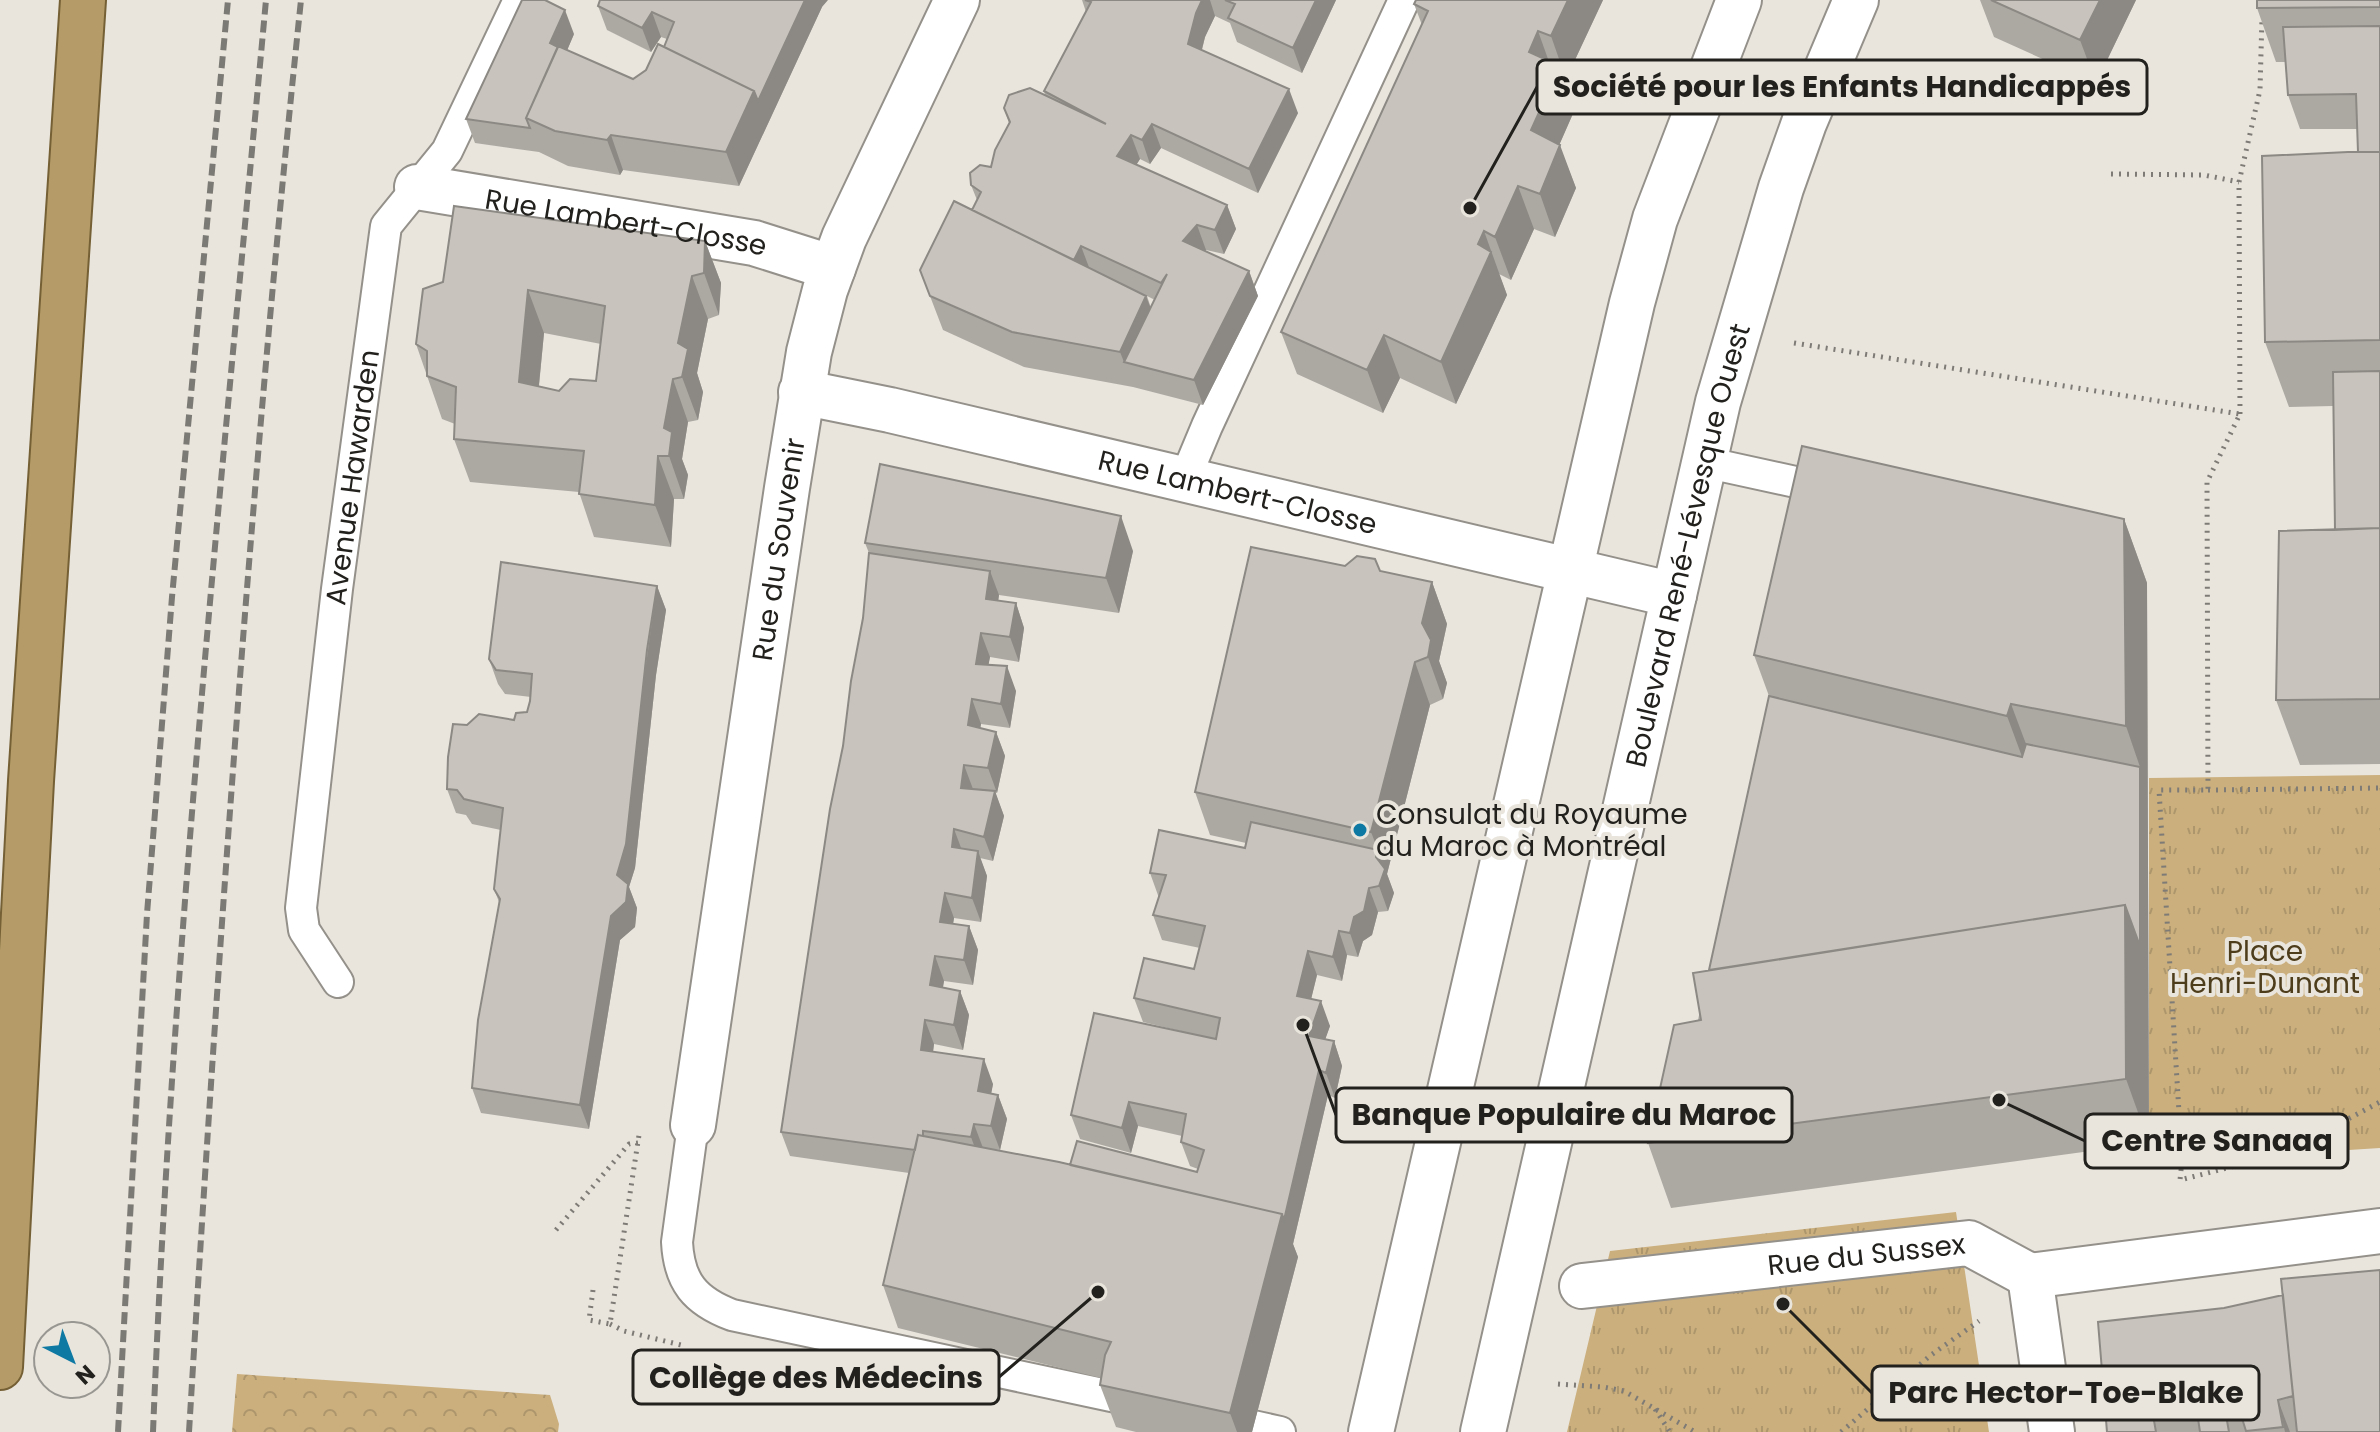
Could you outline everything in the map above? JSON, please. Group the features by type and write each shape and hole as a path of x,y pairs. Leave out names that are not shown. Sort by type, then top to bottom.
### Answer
{"highway":[{"path":"0,1367 31,781 83,0"}],"street":[{"name":"Rue du Souvenir","path":"693,1125 801,392 814,330 844,238 957,0"},
{"path":"1371,1432 1613,378 1655,219 1739,0"},
{"name":"Boulevard René-Lévesque Ouest","path":"1483,1432 1704,462 1739,325 1804,123 1856,0"},
{"name":"Rue Lambert-Closse","path":"417,187 754,243 833,268"},
{"name":"Rue Lambert-Closse","path":"801,392 890,410 1569,573 1674,595"},
{"path":"2052,1432 2030,1276 2380,1231"},
{"name":"Rue du Sussex","path":"1582,1286 1969,1243 2030,1276"}],"lane":[{"name":"Avenue Hawarden","path":"338,982 304,930 301,908 337,589 386,226 447,151 519,0"},
{"path":"1184,481 1404,0"},
{"path":"1704,462 1854,495"},
{"path":"693,1125 677,1242 684,1278 703,1301 732,1315 1121,1398"}],"path":[{"path":"2208,790 2207,482 2240,414 2239,182 2260,90 2262,15"},
{"path":"2111,174 2204,175 2239,182"},
{"path":"1794,343 2240,414"},
{"path":"2380,788 2159,790 2181,1145 2180,1180 2282,1154 2380,1102"},
{"path":"593,1290 589,1320 610,1324 640,1128"},
{"path":"556,1230 629,1144 638,1143"},
{"path":"1841,1432 1931,1355 1979,1321"},
{"path":"1558,1384 1613,1389 1653,1406 1695,1432"},
{"path":"1653,1406 1670,1432"}],"green space":[{"name":"Place Henri-Dunant","path":"2380,775 2380,1148 2149,1163 2149,778"},
{"path":"1956,1212 1989,1432 1567,1432 1610,1251"},
{"path":"237,1374 550,1395 559,1424 558,1432 232,1432"}],"building":[{"path":"522,0 545,0 565,10 550,43 558,47 526,118 530,128 466,119"},
{"path":"600,0 805,0 758,101 754,91 664,47 674,22 652,12 642,28 598,6"},
{"path":"1085,0 1202,0 1188,44 1289,89 1249,169 1152,124 1142,140 1131,135 1117,156 1227,205 1215,230 1197,225 1183,241 1249,271 1194,380 1124,362 1167,274 1161,283 1081,246 1074,260 972,210 981,192 971,185 970,173 980,165 991,167 995,150 1010,122 1004,108 1009,95 1030,88 1106,124 1044,91 1091,2"},
{"path":"1225,0 1316,0 1293,48 1228,18 1235,4"},
{"path":"1416,0 1568,0 1551,36 1538,31 1529,52 1560,66 1531,130 1560,145 1540,194 1518,186 1495,237 1484,231 1478,244 1491,252 1441,362 1384,335 1367,370 1281,332 1428,11 1414,4"},
{"path":"1991,0 2100,0 2080,40"},
{"path":"2257,0 2380,0 2380,7 2257,8"},
{"path":"2380,26 2380,152 2358,152 2356,94 2288,95 2283,27"},
{"path":"658,44 754,91 726,152 611,135 607,140 555,131 526,118 558,46 633,79 646,70"},
{"path":"2380,152 2380,340 2265,342 2262,156"},
{"path":"954,201 1146,296 1120,352 1012,332 930,296 920,270"},
{"path":"454,206 705,241 704,273 692,276 678,343 688,349 682,377 673,379 664,428 672,432 669,456 658,456 655,505 579,494 584,451 454,439 456,387 427,376 427,351 416,344 423,289 443,282","holes":["528,290 605,306 596,381 570,379 559,391 519,382"]},
{"path":"2380,371 2380,528 2335,530 2333,372"},
{"path":"1802,446 2124,519 2126,726 2011,704 2007,716 1754,655"},
{"path":"880,464 1121,516 1106,578 865,543"},
{"path":"2380,528 2380,699 2276,700 2279,531"},
{"path":"1251,547 1345,566 1357,556 1375,559 1380,571 1432,582 1422,623 1431,640 1428,657 1415,662 1371,832 1195,792"},
{"path":"869,553 990,571 986,599 1016,603 1010,637 981,633 976,664 1007,666 1001,704 972,699 968,725 996,732 988,768 964,765 961,788 995,791 984,837 954,829 952,847 978,851 972,898 945,893 940,922 969,926 964,960 935,956 930,985 960,991 954,1025 925,1020 921,1050 984,1059 978,1091 998,1095 991,1126 974,1124 971,1137 923,1131 923,1136 918,1135 915,1150 781,1132 830,809 863,618"},
{"path":"501,562 657,586 626,844 617,875 628,884 626,902 611,916 580,1105 472,1088 478,1020 500,899 494,889 503,808 464,799 457,790 447,789 448,757 453,724 467,725 479,714 514,720 516,713 527,712 530,701 532,674 496,670 489,659"},
{"path":"1769,696 2022,757 2026,744 2140,767 2140,946 2125,905 1709,970"},
{"path":"1251,822 1378,850 1376,857 1385,869 1379,886 1369,888 1364,911 1354,917 1350,933 1339,931 1333,957 1308,951 1297,996 1321,1001 1309,1036 1334,1041 1326,1073 1319,1070 1284,1220 1282,1214 1070,1165 1077,1141 1197,1172 1204,1150 1181,1142 1186,1114 1129,1102 1122,1128 1071,1115 1094,1013 1216,1039 1220,1018 1134,998 1144,958 1194,969 1205,926 1153,915 1166,875 1150,873 1159,830 1245,848"},
{"path":"2125,905 2126,1079 1648,1143 1674,1025 1701,1020 1693,973"},
{"path":"918,1135 1059,1162 1282,1214 1230,1413 1100,1385 1105,1355 1111,1342 883,1285"},
{"path":"2380,1270 2380,1432 2297,1432 2281,1279"},
{"path":"2283,1295 2293,1396 2278,1400 2283,1427 2246,1431 2240,1412 2226,1415 2229,1432 2200,1432 2196,1405 2153,1415 2156,1432 2107,1432 2098,1322 2224,1308"}],"railway":[{"path":"118,1432 147,914 172,597 228,0"},
{"path":"153,1432 172,1073 186,894 266,0"},
{"path":"189,1432 237,715 266,357 301,0"}],"place":[{"name":"Société pour les Enfants Handicappés","path":"1470,208"},
{"name":"Consulat du Royaume du Maroc à Montréal","path":"1360,830"},
{"name":"Banque Populaire du Maroc","path":"1303,1025"},
{"name":"Centre Sanaaq","path":"1999,1100"},
{"name":"Collège des Médecins","path":"1098,1292"},
{"name":"Parc Hector-Toe-Blake","path":"1783,1304"}]}
